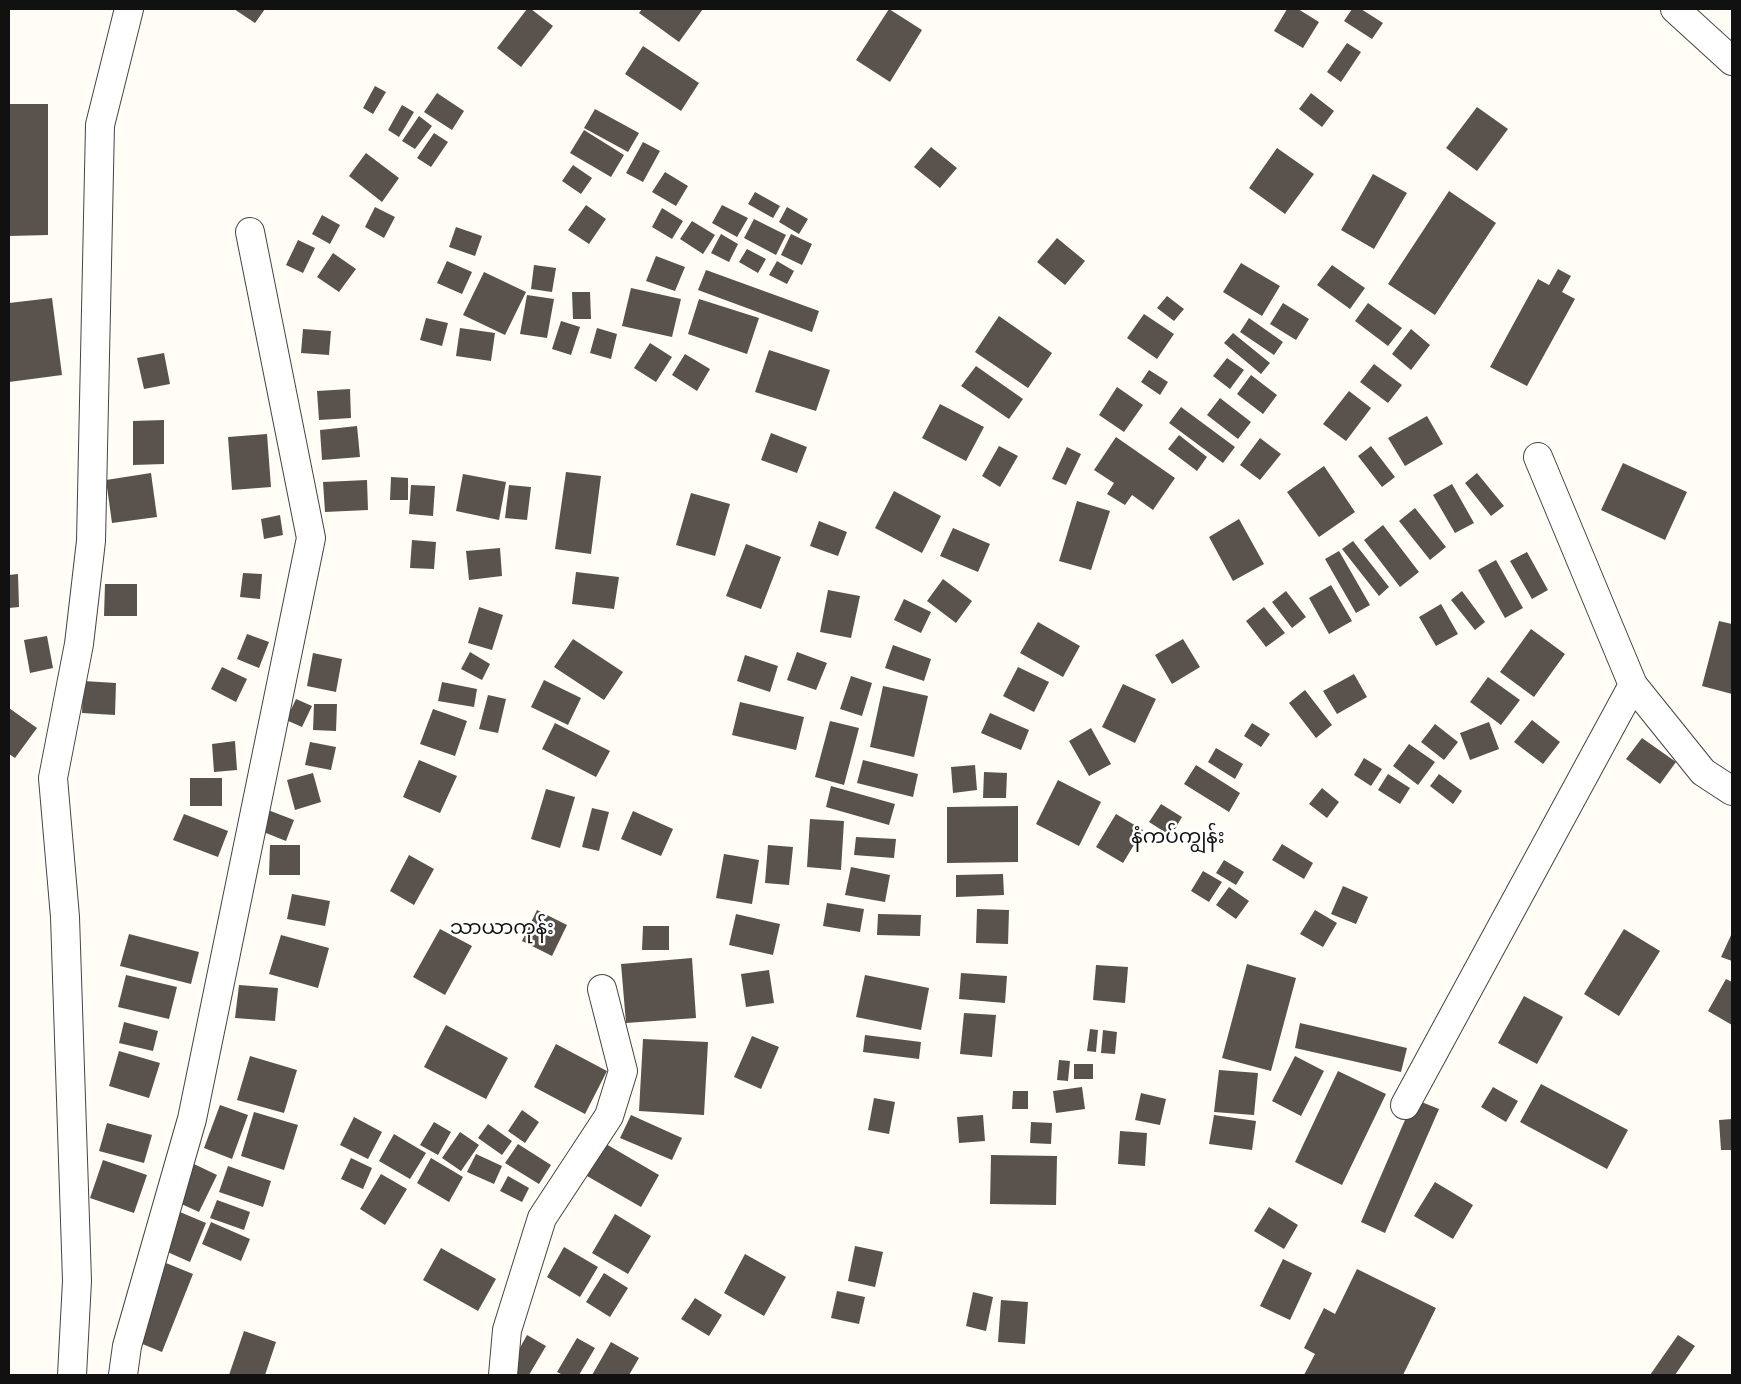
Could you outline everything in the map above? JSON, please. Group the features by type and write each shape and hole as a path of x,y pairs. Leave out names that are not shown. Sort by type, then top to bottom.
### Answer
{"street":[{"path":"72,1375 77,1282 65,917 53,778 79,644 91,540 100,125 129,9"},
{"path":"1675,9 1732,61"},
{"path":"123,1375 127,1346 192,1119 311,538 250,232"},
{"path":"1538,457 1633,685 1703,772 1732,791"},
{"path":"1405,1105 1633,685"},
{"path":"503,1375 507,1330 542,1218 608,1116 623,1071 602,989"}],"building":[{"path":"234,9 265,9 255,23"},
{"path":"527,9 531,9 553,26 521,67 497,48"},
{"path":"642,9 703,9 679,42 639,13"},
{"path":"889,9 922,30 890,82 856,60"},
{"path":"1287,9 1298,9 1319,22 1303,48 1274,31"},
{"path":"1352,9 1361,9 1383,23 1372,39 1344,21"},
{"path":"1347,43 1361,52 1341,82 1327,72"},
{"path":"643,46 699,83 681,111 625,74"},
{"path":"375,86 386,92 373,114 363,108"},
{"path":"437,93 464,111 452,130 424,112"},
{"path":"1311,93 1334,111 1322,127 1299,109"},
{"path":"9,104 48,104 48,235 9,236"},
{"path":"402,105 414,112 399,137 388,130"},
{"path":"1477,107 1508,129 1477,171 1446,148"},
{"path":"595,109 639,133 628,152 584,128"},
{"path":"419,116 432,126 415,149 402,141"},
{"path":"584,130 624,155 611,177 570,153"},
{"path":"434,133 448,142 431,167 417,158"},
{"path":"643,142 660,151 643,182 626,173"},
{"path":"931,147 957,168 940,188 914,167"},
{"path":"1277,148 1314,174 1285,214 1249,188"},
{"path":"366,153 399,178 382,202 349,176"},
{"path":"573,165 592,178 581,194 562,181"},
{"path":"665,172 688,186 676,206 652,192"},
{"path":"1373,174 1407,193 1374,249 1341,230"},
{"path":"1449,191 1496,223 1435,315 1388,284"},
{"path":"755,192 780,206 773,218 748,204"},
{"path":"586,205 606,219 589,244 568,230"},
{"path":"722,205 748,218 737,237 712,223"},
{"path":"375,207 395,217 384,238 365,227"},
{"path":"787,207 808,219 799,234 779,222"},
{"path":"662,208 683,221 672,239 652,227"},
{"path":"322,215 340,225 330,244 312,234"},
{"path":"754,219 786,235 776,255 744,238"},
{"path":"692,221 715,235 703,254 680,239"},
{"path":"456,227 482,236 475,256 449,247"},
{"path":"721,234 738,244 729,262 711,253"},
{"path":"791,234 812,244 802,265 781,255"},
{"path":"1057,238 1085,261 1065,285 1037,262"},
{"path":"298,240 315,248 303,273 286,265"},
{"path":"747,249 766,259 758,273 739,262"},
{"path":"333,253 356,269 339,292 317,277"},
{"path":"656,256 685,267 675,291 646,281"},
{"path":"447,261 472,272 462,294 437,283"},
{"path":"777,261 794,271 787,284 769,275"},
{"path":"1241,263 1280,286 1262,316 1223,292"},
{"path":"534,265 556,268 552,292 531,289"},
{"path":"1332,265 1365,288 1350,309 1317,285"},
{"path":"1558,269 1571,276 1562,292 1575,299 1527,386 1490,367 1538,279 1549,285"},
{"path":"706,270 819,311 812,332 698,290"},
{"path":"484,272 526,292 505,335 463,315"},
{"path":"631,288 681,299 672,337 622,326"},
{"path":"572,292 590,292 591,319 573,319"},
{"path":"527,295 554,299 547,338 520,334"},
{"path":"1167,296 1184,309 1174,321 1157,308"},
{"path":"52,298 62,375 9,382 9,303"},
{"path":"699,299 759,318 747,354 688,334"},
{"path":"1283,303 1309,319 1296,340 1270,324"},
{"path":"1368,303 1402,328 1388,346 1355,321"},
{"path":"1144,314 1174,334 1157,359 1127,338"},
{"path":"999,316 1052,353 1028,388 975,352"},
{"path":"426,318 448,323 442,346 420,340"},
{"path":"1249,318 1283,342 1274,355 1240,332"},
{"path":"561,321 580,327 571,355 552,349"},
{"path":"460,328 495,333 491,361 456,356"},
{"path":"597,328 617,334 611,359 590,353"},
{"path":"303,329 331,331 329,355 301,353"},
{"path":"1411,329 1430,345 1411,370 1392,354"},
{"path":"1233,333 1270,363 1261,374 1224,343"},
{"path":"650,343 672,357 656,382 634,368"},
{"path":"769,350 830,370 816,411 755,392"},
{"path":"164,353 170,384 144,389 137,358"},
{"path":"685,354 710,369 697,391 672,375"},
{"path":"1227,358 1244,370 1230,389 1213,376"},
{"path":"1374,364 1402,385 1388,403 1360,382"},
{"path":"976,366 1023,399 1009,419 961,386"},
{"path":"1149,370 1168,382 1160,395 1141,382"},
{"path":"1251,375 1277,395 1263,414 1237,394"},
{"path":"1117,387 1143,405 1124,432 1099,415"},
{"path":"350,389 351,418 319,420 317,391"},
{"path":"1349,391 1371,408 1346,441 1323,424"},
{"path":"1220,398 1251,422 1238,439 1207,415"},
{"path":"940,404 984,427 966,461 922,438"},
{"path":"1181,407 1235,447 1223,463 1169,423"},
{"path":"1427,416 1443,444 1405,466 1388,438"},
{"path":"164,420 164,464 133,465 133,421"},
{"path":"357,426 360,457 322,460 320,430"},
{"path":"771,433 807,447 797,473 761,460"},
{"path":"267,434 271,487 232,490 228,437"},
{"path":"1179,435 1207,457 1197,471 1168,449"},
{"path":"1116,437 1175,478 1153,510 1132,495 1125,505 1107,494 1114,483 1094,470"},
{"path":"1260,438 1281,454 1260,480 1240,465"},
{"path":"999,446 1018,456 1000,487 982,476"},
{"path":"1371,446 1395,477 1382,487 1358,456"},
{"path":"1067,447 1081,454 1066,485 1052,479"},
{"path":"1623,463 1687,492 1665,540 1601,510"},
{"path":"1324,466 1355,512 1319,537 1287,492"},
{"path":"566,472 601,476 591,554 555,549"},
{"path":"151,473 157,517 112,523 106,480"},
{"path":"1477,473 1504,506 1491,516 1465,483"},
{"path":"463,474 506,482 499,520 456,511"},
{"path":"391,477 408,478 408,500 390,500"},
{"path":"367,480 368,510 325,512 323,482"},
{"path":"1452,484 1474,523 1455,533 1433,495"},
{"path":"411,485 435,486 433,516 409,514"},
{"path":"509,485 531,487 527,520 505,518"},
{"path":"894,491 941,516 922,553 875,528"},
{"path":"691,493 730,504 715,556 676,545"},
{"path":"1077,501 1110,511 1091,570 1059,561"},
{"path":"1415,508 1446,547 1430,560 1399,521"},
{"path":"280,515 283,535 264,539 261,519"},
{"path":"1239,519 1264,564 1233,581 1209,537"},
{"path":"819,521 847,532 838,556 810,546"},
{"path":"1383,525 1419,572 1400,587 1364,540"},
{"path":"953,528 990,544 978,572 940,556"},
{"path":"412,540 436,542 434,569 410,568"},
{"path":"1353,541 1389,587 1379,596 1342,549"},
{"path":"746,544 781,557 761,609 726,596"},
{"path":"500,548 502,576 469,580 466,551"},
{"path":"1339,551 1370,605 1356,613 1325,559"},
{"path":"1527,552 1548,590 1532,599 1510,561"},
{"path":"1496,560 1523,608 1505,618 1478,570"},
{"path":"576,572 619,577 614,609 572,604"},
{"path":"243,573 262,574 260,599 240,597"},
{"path":"18,574 19,607 9,608 9,575"},
{"path":"943,579 972,601 956,623 927,601"},
{"path":"105,584 137,584 137,616 104,616"},
{"path":"1331,585 1352,621 1329,634 1309,598"},
{"path":"828,590 860,596 851,638 820,632"},
{"path":"1286,591 1306,617 1292,628 1272,602"},
{"path":"1462,591 1485,622 1475,630 1451,600"},
{"path":"904,599 931,612 921,633 894,620"},
{"path":"1441,604 1458,634 1436,646 1419,617"},
{"path":"479,607 503,615 492,650 468,643"},
{"path":"1264,607 1285,633 1266,647 1246,621"},
{"path":"1719,621 1732,624 1732,694 1702,686"},
{"path":"1038,622 1080,646 1063,677 1020,653"},
{"path":"1531,629 1565,654 1534,697 1500,672"},
{"path":"247,634 269,642 259,668 237,659"},
{"path":"47,636 53,668 30,673 24,640"},
{"path":"573,639 623,672 604,700 554,667"},
{"path":"1183,639 1200,667 1172,684 1155,655"},
{"path":"893,645 931,659 924,681 885,668"},
{"path":"470,652 490,664 482,680 461,669"},
{"path":"797,652 827,663 816,690 787,680"},
{"path":"313,653 342,659 336,692 307,686"},
{"path":"745,655 778,666 770,692 737,681"},
{"path":"222,667 247,679 236,702 211,689"},
{"path":"1018,667 1049,682 1034,712 1003,696"},
{"path":"1354,674 1367,697 1337,714 1323,691"},
{"path":"851,676 872,683 862,716 840,709"},
{"path":"1488,677 1520,700 1501,725 1470,702"},
{"path":"544,680 581,698 568,725 531,707"},
{"path":"83,681 116,683 115,715 82,713"},
{"path":"442,682 477,689 474,707 438,701"},
{"path":"1123,684 1156,699 1135,743 1102,727"},
{"path":"883,686 928,696 914,757 870,747"},
{"path":"1305,690 1332,725 1316,738 1289,703"},
{"path":"488,695 506,699 498,733 479,729"},
{"path":"296,699 312,706 302,727 286,720"},
{"path":"740,702 804,717 796,750 732,735"},
{"path":"314,704 337,704 336,731 313,730"},
{"path":"9,708 37,728 15,758 9,754"},
{"path":"433,709 467,721 455,756 420,744"},
{"path":"990,713 1029,730 1021,750 981,733"},
{"path":"1532,720 1560,742 1543,764 1514,742"},
{"path":"830,721 859,728 844,785 815,777"},
{"path":"1489,722 1499,749 1470,760 1460,733"},
{"path":"555,723 610,751 596,777 542,749"},
{"path":"1252,723 1270,734 1261,747 1244,736"},
{"path":"1435,724 1458,742 1444,760 1421,742"},
{"path":"1091,728 1111,764 1089,776 1069,741"},
{"path":"1642,738 1676,762 1660,784 1626,759"},
{"path":"235,741 237,770 214,772 212,744"},
{"path":"310,742 336,747 331,770 305,765"},
{"path":"1409,744 1435,762 1418,785 1393,766"},
{"path":"1216,748 1243,764 1235,779 1208,762"},
{"path":"1364,758 1382,769 1371,786 1354,775"},
{"path":"419,760 457,776 440,813 403,797"},
{"path":"863,760 918,774 913,797 857,783"},
{"path":"975,765 977,790 953,793 951,767"},
{"path":"1196,765 1240,793 1229,812 1184,784"},
{"path":"984,772 1007,773 1006,798 983,798"},
{"path":"313,773 321,802 295,810 287,780"},
{"path":"1388,774 1410,788 1400,804 1378,790"},
{"path":"1439,774 1462,791 1453,804 1430,786"},
{"path":"190,778 222,778 222,806 190,806"},
{"path":"1058,780 1101,802 1079,846 1036,824"},
{"path":"831,786 895,804 889,825 826,807"},
{"path":"1322,788 1339,802 1327,818 1309,804"},
{"path":"546,789 575,797 560,848 531,839"},
{"path":"1161,804 1182,817 1171,836 1149,822"},
{"path":"1018,806 1018,862 947,863 947,807"},
{"path":"592,808 609,812 599,851 582,847"},
{"path":"268,810 294,820 286,841 261,831"},
{"path":"633,811 673,829 661,856 621,839"},
{"path":"184,814 228,831 218,857 173,840"},
{"path":"1116,814 1143,830 1123,863 1096,847"},
{"path":"810,819 844,821 841,870 807,867"},
{"path":"856,837 896,839 894,858 854,855"},
{"path":"1282,844 1313,863 1304,879 1272,860"},
{"path":"270,845 300,845 300,875 269,875"},
{"path":"768,845 793,847 789,885 765,883"},
{"path":"724,854 759,860 752,904 716,898"},
{"path":"409,855 434,869 414,905 390,891"},
{"path":"1224,860 1244,872 1236,885 1216,873"},
{"path":"851,867 890,875 885,902 845,895"},
{"path":"1203,871 1222,882 1209,902 1191,891"},
{"path":"1003,874 1004,895 956,897 956,875"},
{"path":"1343,886 1368,897 1356,924 1331,914"},
{"path":"1229,887 1249,901 1236,919 1216,905"},
{"path":"292,894 330,901 325,926 287,919"},
{"path":"827,903 864,909 860,932 823,926"},
{"path":"977,909 1009,910 1008,944 976,943"},
{"path":"537,910 567,925 552,956 522,941"},
{"path":"1315,910 1337,923 1323,947 1300,934"},
{"path":"736,914 780,924 773,955 729,945"},
{"path":"878,914 921,915 920,936 877,935"},
{"path":"643,926 669,926 669,950 642,950"},
{"path":"440,929 472,946 445,995 413,977"},
{"path":"1624,929 1660,951 1619,1016 1584,994"},
{"path":"1732,933 1732,961 1721,957"},
{"path":"129,934 199,952 191,984 120,966"},
{"path":"281,935 329,948 318,988 269,974"},
{"path":"692,958 696,1018 626,1023 621,964"},
{"path":"1247,964 1296,978 1271,1071 1222,1058"},
{"path":"1096,965 1128,967 1125,1003 1093,1000"},
{"path":"769,970 774,1003 746,1007 741,974"},
{"path":"961,973 1007,976 1005,1003 959,999"},
{"path":"126,975 177,987 169,1019 118,1007"},
{"path":"865,975 929,988 921,1030 856,1017"},
{"path":"1726,979 1732,982 1732,1025 1708,1011"},
{"path":"239,985 278,988 275,1021 235,1018"},
{"path":"1524,996 1563,1017 1537,1064 1498,1043"},
{"path":"964,1013 996,1015 992,1057 960,1054"},
{"path":"124,1022 158,1031 153,1051 119,1043"},
{"path":"1300,1023 1407,1048 1401,1072 1295,1048"},
{"path":"446,1025 508,1058 486,1099 424,1067"},
{"path":"1090,1029 1098,1030 1096,1052 1087,1051"},
{"path":"1103,1030 1117,1032 1115,1054 1101,1053"},
{"path":"865,1035 921,1042 919,1059 863,1052"},
{"path":"752,1036 779,1047 761,1089 734,1077"},
{"path":"643,1039 708,1042 704,1115 639,1111"},
{"path":"556,1044 607,1071 585,1114 534,1087"},
{"path":"119,1051 160,1063 149,1098 109,1086"},
{"path":"250,1056 297,1070 284,1113 237,1100"},
{"path":"1295,1056 1324,1071 1301,1116 1272,1101"},
{"path":"1059,1060 1070,1061 1068,1081 1057,1080"},
{"path":"1074,1064 1093,1064 1093,1079 1074,1079"},
{"path":"1219,1070 1258,1073 1254,1115 1214,1112"},
{"path":"1338,1071 1386,1094 1342,1185 1295,1162"},
{"path":"1541,1084 1628,1130 1607,1169 1520,1122"},
{"path":"1082,1087 1085,1109 1056,1113 1053,1091"},
{"path":"1493,1087 1518,1101 1506,1122 1481,1107"},
{"path":"1013,1091 1028,1091 1028,1109 1012,1109"},
{"path":"1141,1093 1166,1099 1160,1125 1135,1120"},
{"path":"874,1098 895,1102 889,1134 868,1130"},
{"path":"1414,1099 1439,1109 1385,1233 1361,1222"},
{"path":"220,1105 248,1115 232,1159 204,1148"},
{"path":"522,1110 539,1122 525,1143 508,1131"},
{"path":"254,1112 298,1125 284,1170 241,1156"},
{"path":"631,1115 682,1138 672,1160 620,1138"},
{"path":"983,1115 985,1141 959,1143 957,1117"},
{"path":"1214,1115 1256,1121 1252,1150 1209,1144"},
{"path":"354,1117 382,1132 368,1159 340,1145"},
{"path":"1732,1119 1732,1150 1721,1150 1719,1120"},
{"path":"434,1122 451,1132 438,1155 420,1145"},
{"path":"1031,1122 1052,1123 1051,1144 1030,1143"},
{"path":"107,1123 152,1135 144,1163 99,1151"},
{"path":"488,1124 512,1141 502,1155 478,1138"},
{"path":"1120,1131 1147,1133 1145,1166 1118,1164"},
{"path":"460,1132 479,1145 461,1171 442,1158"},
{"path":"394,1134 426,1153 410,1179 379,1161"},
{"path":"518,1144 551,1165 539,1184 505,1163"},
{"path":"606,1144 659,1175 641,1207 587,1176"},
{"path":"476,1154 502,1166 494,1184 467,1172"},
{"path":"991,1155 1057,1156 1056,1205 990,1204"},
{"path":"351,1158 372,1168 363,1189 341,1179"},
{"path":"431,1158 463,1177 449,1202 417,1183"},
{"path":"103,1160 147,1175 134,1213 90,1198"},
{"path":"194,1164 217,1175 199,1212 177,1202"},
{"path":"228,1166 271,1181 263,1207 219,1192"},
{"path":"381,1174 407,1189 385,1225 360,1209"},
{"path":"508,1176 529,1188 522,1202 500,1191"},
{"path":"1435,1182 1473,1205 1453,1239 1414,1216"},
{"path":"217,1200 250,1212 244,1230 210,1218"},
{"path":"1269,1207 1298,1225 1284,1249 1254,1231"},
{"path":"180,1212 206,1223 190,1262 163,1250"},
{"path":"615,1214 651,1236 628,1274 592,1253"},
{"path":"211,1222 250,1239 241,1261 202,1244"},
{"path":"855,1246 883,1252 875,1287 848,1281"},
{"path":"564,1247 598,1267 580,1297 547,1277"},
{"path":"441,1248 496,1279 478,1311 423,1280"},
{"path":"745,1254 786,1277 764,1316 724,1293"},
{"path":"1283,1259 1312,1273 1290,1320 1260,1306"},
{"path":"166,1263 193,1274 162,1352 135,1341"},
{"path":"1357,1269 1436,1308 1403,1375 1304,1375 1315,1354 1304,1348 1324,1308 1335,1314"},
{"path":"604,1273 628,1288 610,1317 586,1302"},
{"path":"837,1291 865,1297 859,1324 831,1318"},
{"path":"973,1292 993,1297 986,1331 966,1326"},
{"path":"695,1298 722,1315 709,1336 681,1319"},
{"path":"1001,1300 1028,1302 1025,1344 998,1342"},
{"path":"244,1331 276,1342 265,1375 229,1375"},
{"path":"527,1335 546,1346 529,1375 519,1375 508,1369"},
{"path":"1678,1335 1695,1346 1675,1375 1650,1375"},
{"path":"577,1338 595,1348 579,1375 563,1375 557,1372"},
{"path":"611,1342 639,1358 629,1375 592,1375"}],"district":[{"name":"နံကပ်ကျွန်း","path":"1178,838"},
{"name":"သာယာကုန်း","path":"502,929"}]}
